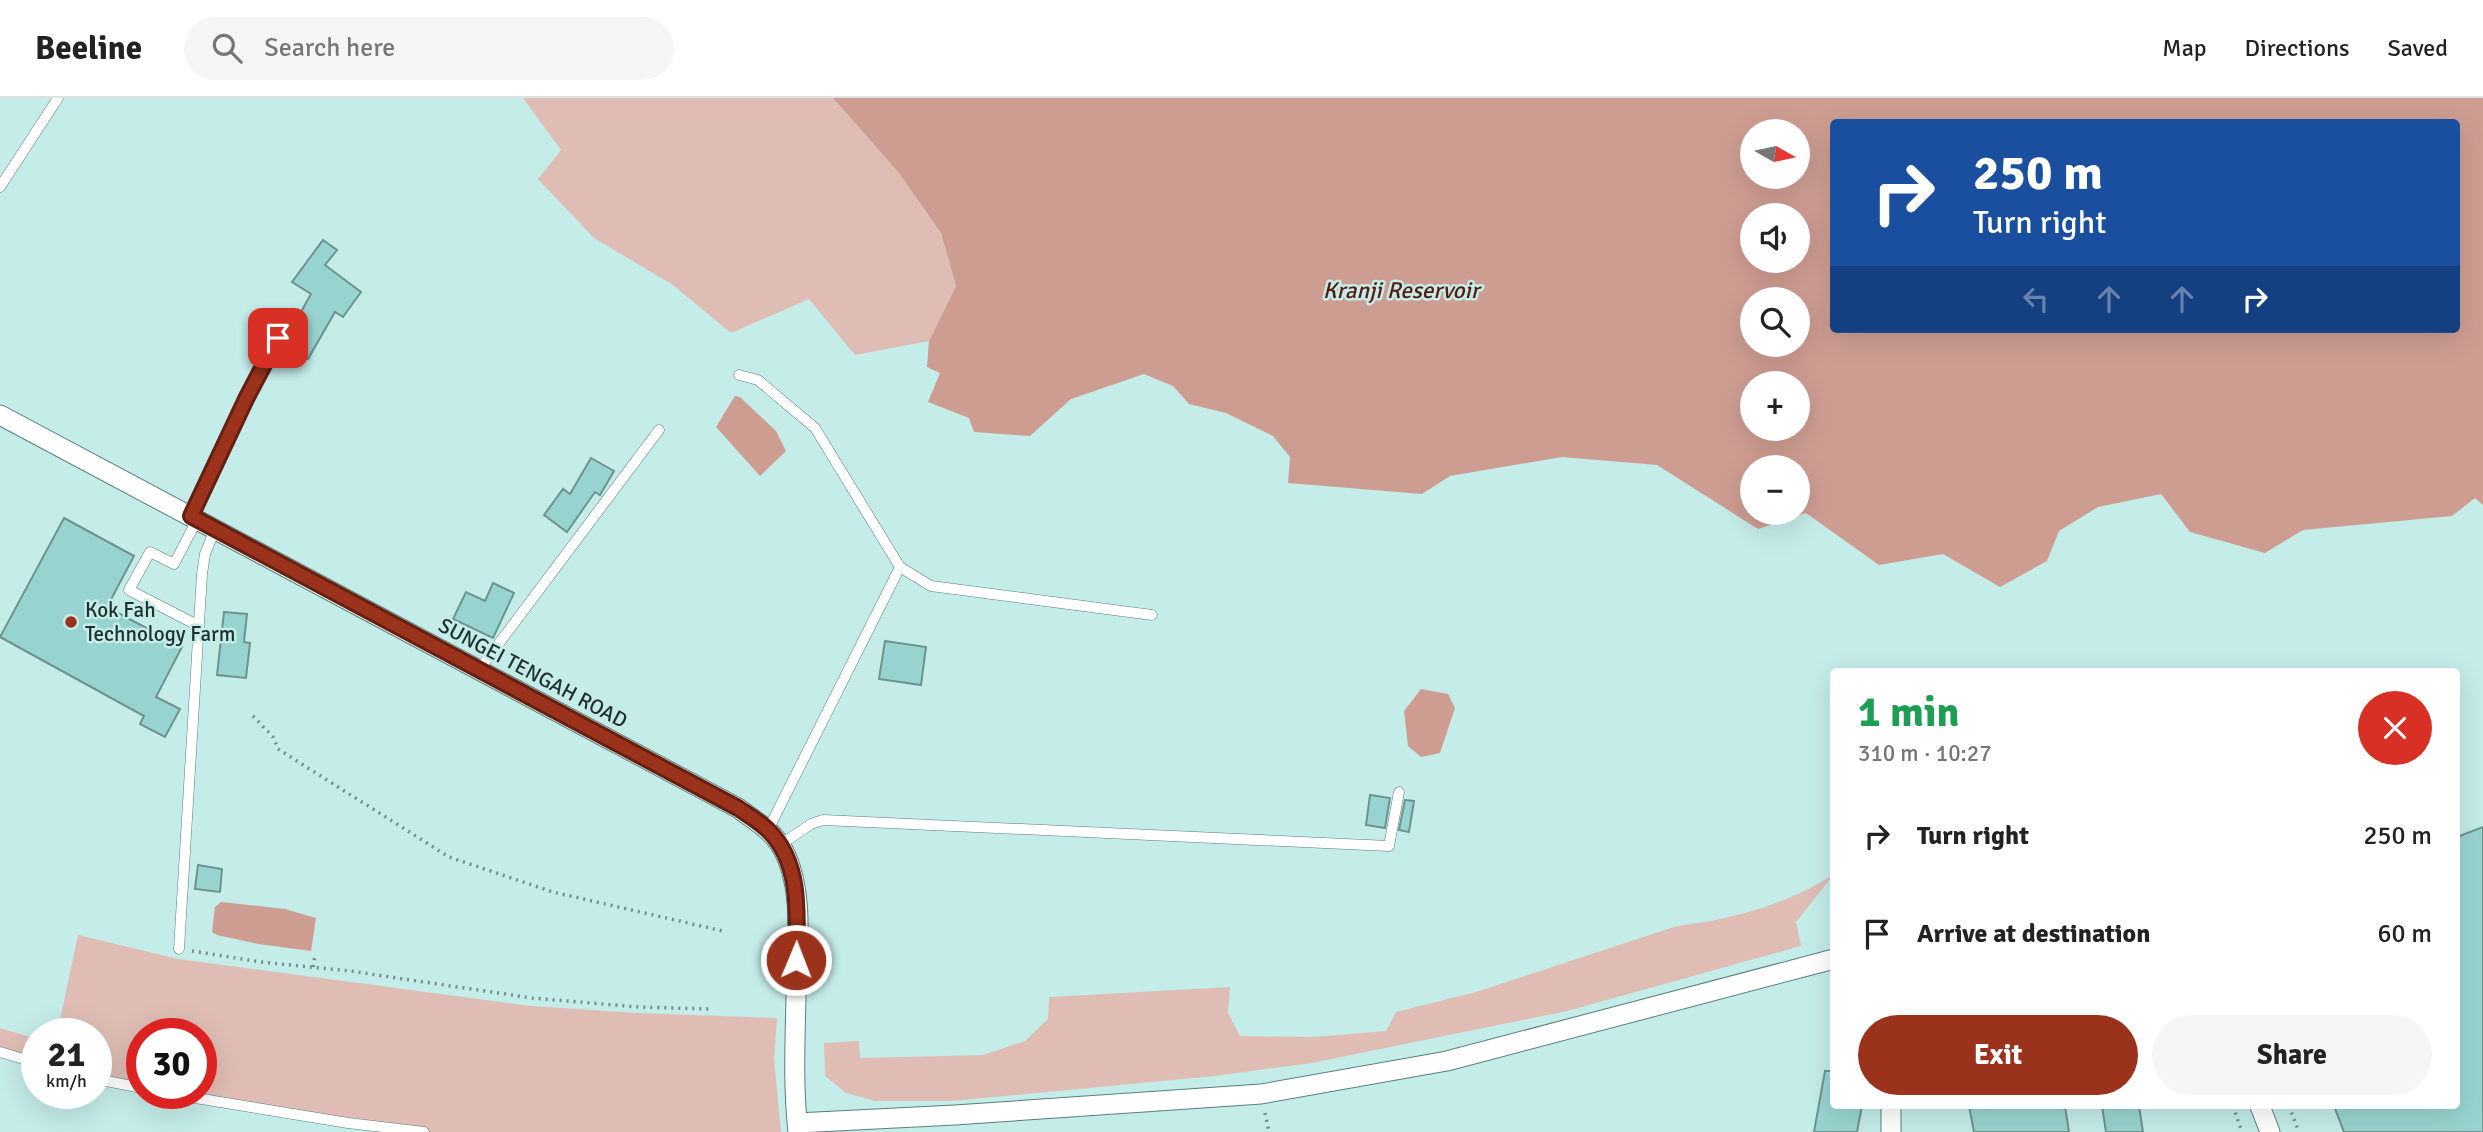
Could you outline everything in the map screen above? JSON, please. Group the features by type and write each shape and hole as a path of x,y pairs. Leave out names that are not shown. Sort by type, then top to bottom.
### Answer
{"street":[{"name":"SUNGEI TENGAH ROAD","path":"0,415 738,808 774,838"},
{"path":"774,838 793,875 797,910 795,1044 798,1128 1261,1094 1447,1062 1830,960"},
{"path":"1891,1109 1891,1132"},
{"path":"2261,1109 2270,1132"}],"lane":[{"path":"0,187 58,98"},
{"path":"199,626 129,590 150,552 174,564 246,399 289,317"},
{"path":"738,375 758,380 815,428 900,567 931,586 1152,615"},
{"path":"479,670 659,430"},
{"path":"179,949 205,554 215,529"},
{"path":"774,838 900,567"},
{"path":"774,838 823,820 1389,846 1399,792"},
{"path":"0,1052 21,1058"},
{"path":"217,1101 335,1121 424,1132"}],"path":[{"path":"253,716 273,737 278,749 449,857 553,892 723,931"},
{"path":"179,949 532,998 638,1007 709,1009"},
{"path":"313,968 315,956"},
{"path":"2234,1109 2242,1132"},
{"path":"2290,1109 2299,1132"}],"shaded area":[{"path":"523,98 833,98 899,173 941,233 956,286 929,341 855,355 809,299 731,333 673,285 594,238 538,179 561,150"},
{"path":"1830,877 1796,922 1801,946 1567,1011 1312,1063 1214,1076 952,1101 875,1101 846,1093 825,1076 824,1043 859,1041 860,1058 983,1055 1025,1041 1048,1019 1049,997 1230,987 1228,1013 1240,1036 1314,1037 1386,1031 1396,1012 1476,992 1677,926 1718,920 1759,909 1817,885"},
{"path":"78,935 178,959 531,1006 777,1018 774,1059 781,1132 424,1132 217,1101 217,1018 126,1018 126,1085 112,1082 112,1018 60,1018"},
{"path":"0,1028 21,1034 21,1058 0,1052"}],"water":[{"name":"Kranji Reservoir","path":"833,98 2483,98 2483,505 2475,498 2452,516 2303,530 2265,553 2190,532 2161,494 2098,507 2059,531 2047,561 2000,587 1943,554 1879,565 1810,516 1810,455 1740,455 1740,518 1657,465 1562,457 1450,476 1422,494 1288,483 1290,457 1273,436 1226,413 1189,404 1173,386 1144,374 1071,399 1030,436 974,432 969,418 928,402 940,373 927,367 929,341 956,286 941,233 899,173"},
{"path":"735,396 740,397 776,431 786,451 760,476 716,427"},
{"name":"Kranji Reservoir","path":"1752,525 1770,525 1758,529"},
{"path":"1421,689 1448,694 1455,708 1440,753 1421,757 1408,746 1404,711"},
{"path":"221,902 285,909 316,918 311,951 217,935 212,932 215,907"}],"building":[{"path":"323,240 337,250 325,265 361,292 343,317 335,312 308,359 283,344 311,294 292,282"},
{"path":"591,458 614,471 600,495 595,492 567,532 544,515 563,489 570,494"},
{"name":"Kok Fah Technology Farm","path":"64,518 134,556 107,607 182,647 156,697 180,709 165,737 140,724 144,716 0,637"},
{"path":"493,583 514,593 493,638 453,619 466,592 485,601"},
{"path":"224,612 247,614 244,642 250,643 246,678 217,675"},
{"path":"885,641 926,647 921,685 879,679"},
{"path":"1370,795 1390,798 1385,828 1366,825"},
{"path":"1405,800 1414,801 1409,832 1399,830"},
{"path":"2483,827 2483,1132 2344,1132 2335,1109 2460,1109 2460,836"},
{"path":"198,865 222,869 220,892 195,889"},
{"path":"1825,1071 1830,1071 1830,1109 1861,1109 1857,1132 1814,1132"},
{"path":"1970,1109 2065,1109 2069,1132 1974,1132"},
{"path":"2102,1109 2139,1109 2143,1132 2106,1132"}],"place":[{"name":"Kok Fah Technology Farm","path":"71,622"}],"route":[{"path":"278,338 191,516 738,808 768,830 780,845 793,875 797,910 796,960"}]}
